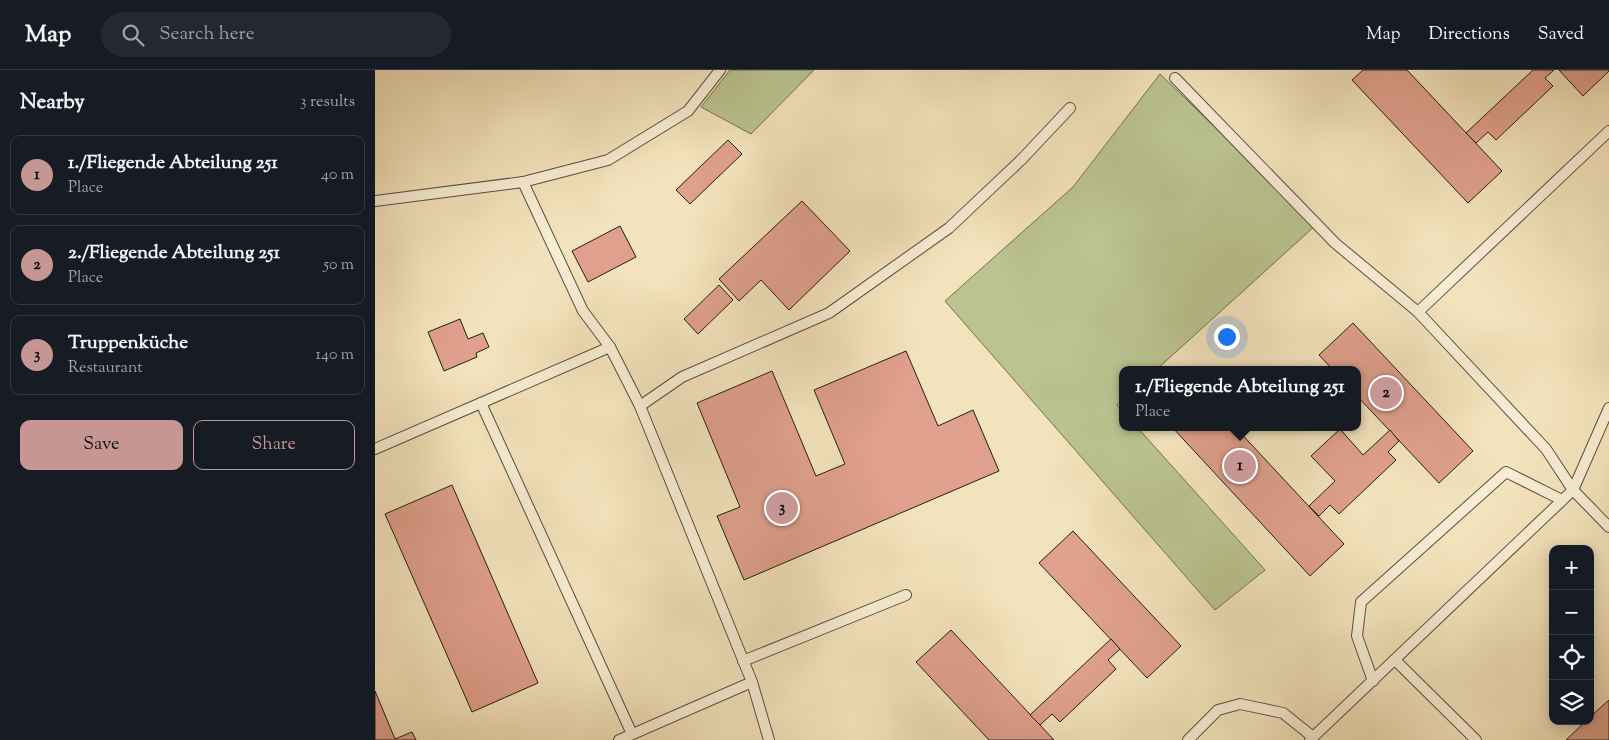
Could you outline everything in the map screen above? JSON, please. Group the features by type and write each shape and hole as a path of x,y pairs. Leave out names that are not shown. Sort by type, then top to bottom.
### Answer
{"lane":[{"path":"375,201 523,182 608,160 688,111 720,70"},
{"path":"1175,78 1335,243 1419,312 1546,449 1573,490 1609,527"},
{"path":"640,406 682,376 829,313 949,228 1022,159 1070,108"},
{"path":"1419,312 1609,131"},
{"path":"523,182 583,311 610,347 640,406 752,682 769,740"},
{"path":"375,449 610,347"},
{"path":"481,403 632,734"},
{"path":"1188,740 1218,710 1240,704 1283,713 1312,739 1573,490 1609,408"},
{"path":"1373,681 1357,636 1361,602 1506,472 1562,500"},
{"path":"743,661 906,595"},
{"path":"1395,660 1476,740"},
{"path":"619,740 752,682"}],"green space":[{"path":"730,70 814,70 751,134 701,107"},
{"path":"1160,74 1316,225 1160,366 1119,366 1119,403 1117,405 1119,407 1119,431 1141,431 1265,570 1215,610 945,301 1073,187"}],"building":[{"path":"1363,70 1407,70 1502,171 1468,203 1352,80"},
{"path":"1533,70 1554,70 1545,78 1553,86 1496,140 1488,132 1476,143 1466,133"},
{"path":"1559,70 1609,70 1609,71 1583,96"},
{"path":"728,140 742,154 690,204 676,190"},
{"path":"802,201 850,251 789,310 761,280 739,301 719,279"},
{"path":"620,226 636,257 588,282 572,251"},
{"path":"719,285 733,300 698,334 684,319"},
{"path":"460,319 468,339 483,333 489,347 476,353 477,357 444,371 428,332"},
{"path":"1353,323 1473,451 1439,483 1361,400 1361,366 1329,366 1319,355"},
{"path":"906,351 938,426 973,410 999,471 744,580 717,516 740,507 697,403 772,371 816,476 845,464 814,390"},
{"path":"1390,430 1399,441 1388,452 1396,460 1339,514 1330,505 1319,516 1309,506 1335,481 1311,456 1338,431 1342,431 1363,455"},
{"path":"1176,431 1239,431 1344,544 1310,576"},
{"path":"452,485 538,683 472,712 385,514"},
{"path":"1073,531 1181,646 1147,678 1039,563"},
{"path":"951,630 1054,740 989,740 916,662"},
{"path":"1111,639 1120,649 1108,660 1116,669 1060,722 1052,714 1040,725 1030,715"},
{"path":"375,691 395,739 412,732 416,740 375,740"},
{"path":"1609,700 1609,740 1566,740 1582,725 1594,725 1594,713"}],"place":[{"name":"2./Fliegende Abteilung 251","path":"1386,393"},
{"name":"1./Fliegende Abteilung 251","path":"1240,466"},
{"name":"Truppenküche","path":"782,508"}]}
